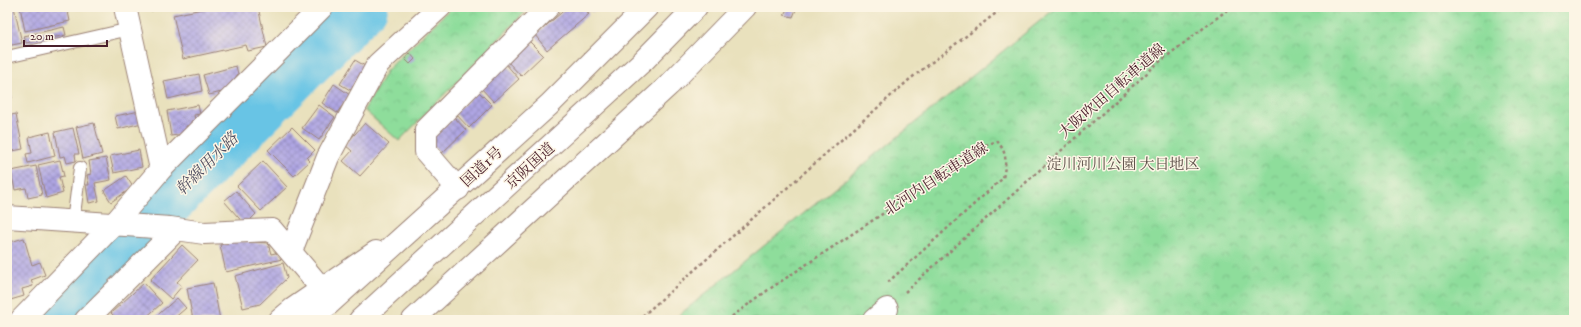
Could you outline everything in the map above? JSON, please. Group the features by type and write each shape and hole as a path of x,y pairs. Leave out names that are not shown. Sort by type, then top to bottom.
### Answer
{"main road":[{"path":"125,7 161,169"},
{"path":"21,320 118,224 161,169 322,7"},
{"path":"291,251 328,157 378,64 440,7"},
{"path":"458,189 426,152 426,130 548,7"},
{"name":"国道1号","path":"311,320 458,189 549,105 647,7"},
{"name":"京阪国道","path":"360,320 616,86 696,7"},
{"path":"413,320 663,91 745,7"},
{"path":"7,217 118,224 204,233 272,230 322,289"},
{"path":"280,320 293,309 422,221"},
{"path":"91,318 174,229"}],"lane":[{"path":"7,56 130,29"},
{"path":"73,222 80,168"}],"path":[{"path":"638,320 910,79 1004,7"},
{"name":"大阪吹田自転車道線","path":"880,306 1158,63 1231,7"},
{"name":"北河内自転車道線","path":"727,320 768,290 913,193 986,145 997,141 1005,150 1006,165 1003,178 880,306"}],"green space":[{"path":"452,7 530,7 399,141 364,110 387,70"},
{"name":"淀川河川公園 大日地区","path":"1057,7 1574,7 1574,320 673,320"}],"building":[{"path":"7,7 14,7 22,43 7,46"},
{"path":"20,7 67,7 70,21 25,31"},
{"path":"151,7 167,7 167,8 151,11"},
{"path":"212,7 258,7 267,47 248,51 246,45 183,59 173,15"},
{"path":"568,7 583,7 589,14 547,50 535,35"},
{"path":"588,7 598,7 592,12"},
{"path":"788,7 797,7 793,17 784,15"},
{"path":"64,27 66,35 26,43 24,36"},
{"path":"529,41 543,55 521,76 507,61"},
{"path":"410,53 415,59 410,64 405,59"},
{"path":"355,60 365,66 350,90 340,84"},
{"path":"505,63 519,79 494,102 479,86"},
{"path":"236,66 238,74 226,91 209,95 203,75"},
{"path":"199,74 202,91 168,99 164,81"},
{"path":"7,81 12,98 7,99"},
{"path":"334,84 350,95 337,113 322,103"},
{"path":"478,91 492,105 469,128 455,113"},
{"path":"198,105 200,114 194,115 195,120 191,121 192,125 186,126 187,129 184,130 184,134 171,136 167,111"},
{"path":"319,105 335,117 319,140 302,128"},
{"path":"140,111 142,123 118,129 115,116"},
{"path":"16,114 23,149 7,152 7,116"},
{"path":"454,117 466,130 441,154 428,141"},
{"path":"94,123 102,154 83,159 76,127"},
{"path":"365,123 389,144 360,176 343,161 352,151 345,145"},
{"path":"292,127 315,150 307,158 310,161 294,176 268,150"},
{"path":"73,128 79,154 75,154 76,161 67,163 65,156 60,157 55,132"},
{"path":"50,132 55,156 28,163 26,154 32,153 29,137"},
{"path":"139,150 142,167 114,173 110,156"},
{"path":"106,158 111,180 95,183 99,201 89,203 86,185 89,185 87,175 91,174 89,161"},
{"path":"60,160 64,176 59,177 63,193 46,198 38,165"},
{"path":"263,161 287,187 261,211 237,186"},
{"path":"36,166 42,195 28,198 26,188 15,190 11,171"},
{"path":"126,176 133,187 111,202 104,191"},
{"path":"236,191 256,214 245,225 224,201"},
{"path":"24,238 32,265 40,262 45,275 31,280 33,286 22,289 24,296 7,301 7,243"},
{"path":"237,241 268,243 271,254 280,252 282,259 226,272 220,245"},
{"path":"182,245 198,260 177,282 182,286 171,299 150,280"},
{"path":"283,263 287,278 260,304 243,308 235,276"},
{"path":"144,283 162,303 143,320 118,320 111,313"},
{"path":"213,283 220,320 193,320 187,288"},
{"path":"177,298 186,308 172,320 152,320"}],"waterway":[{"name":"幹線用水路","path":"51,320 363,7"}]}
